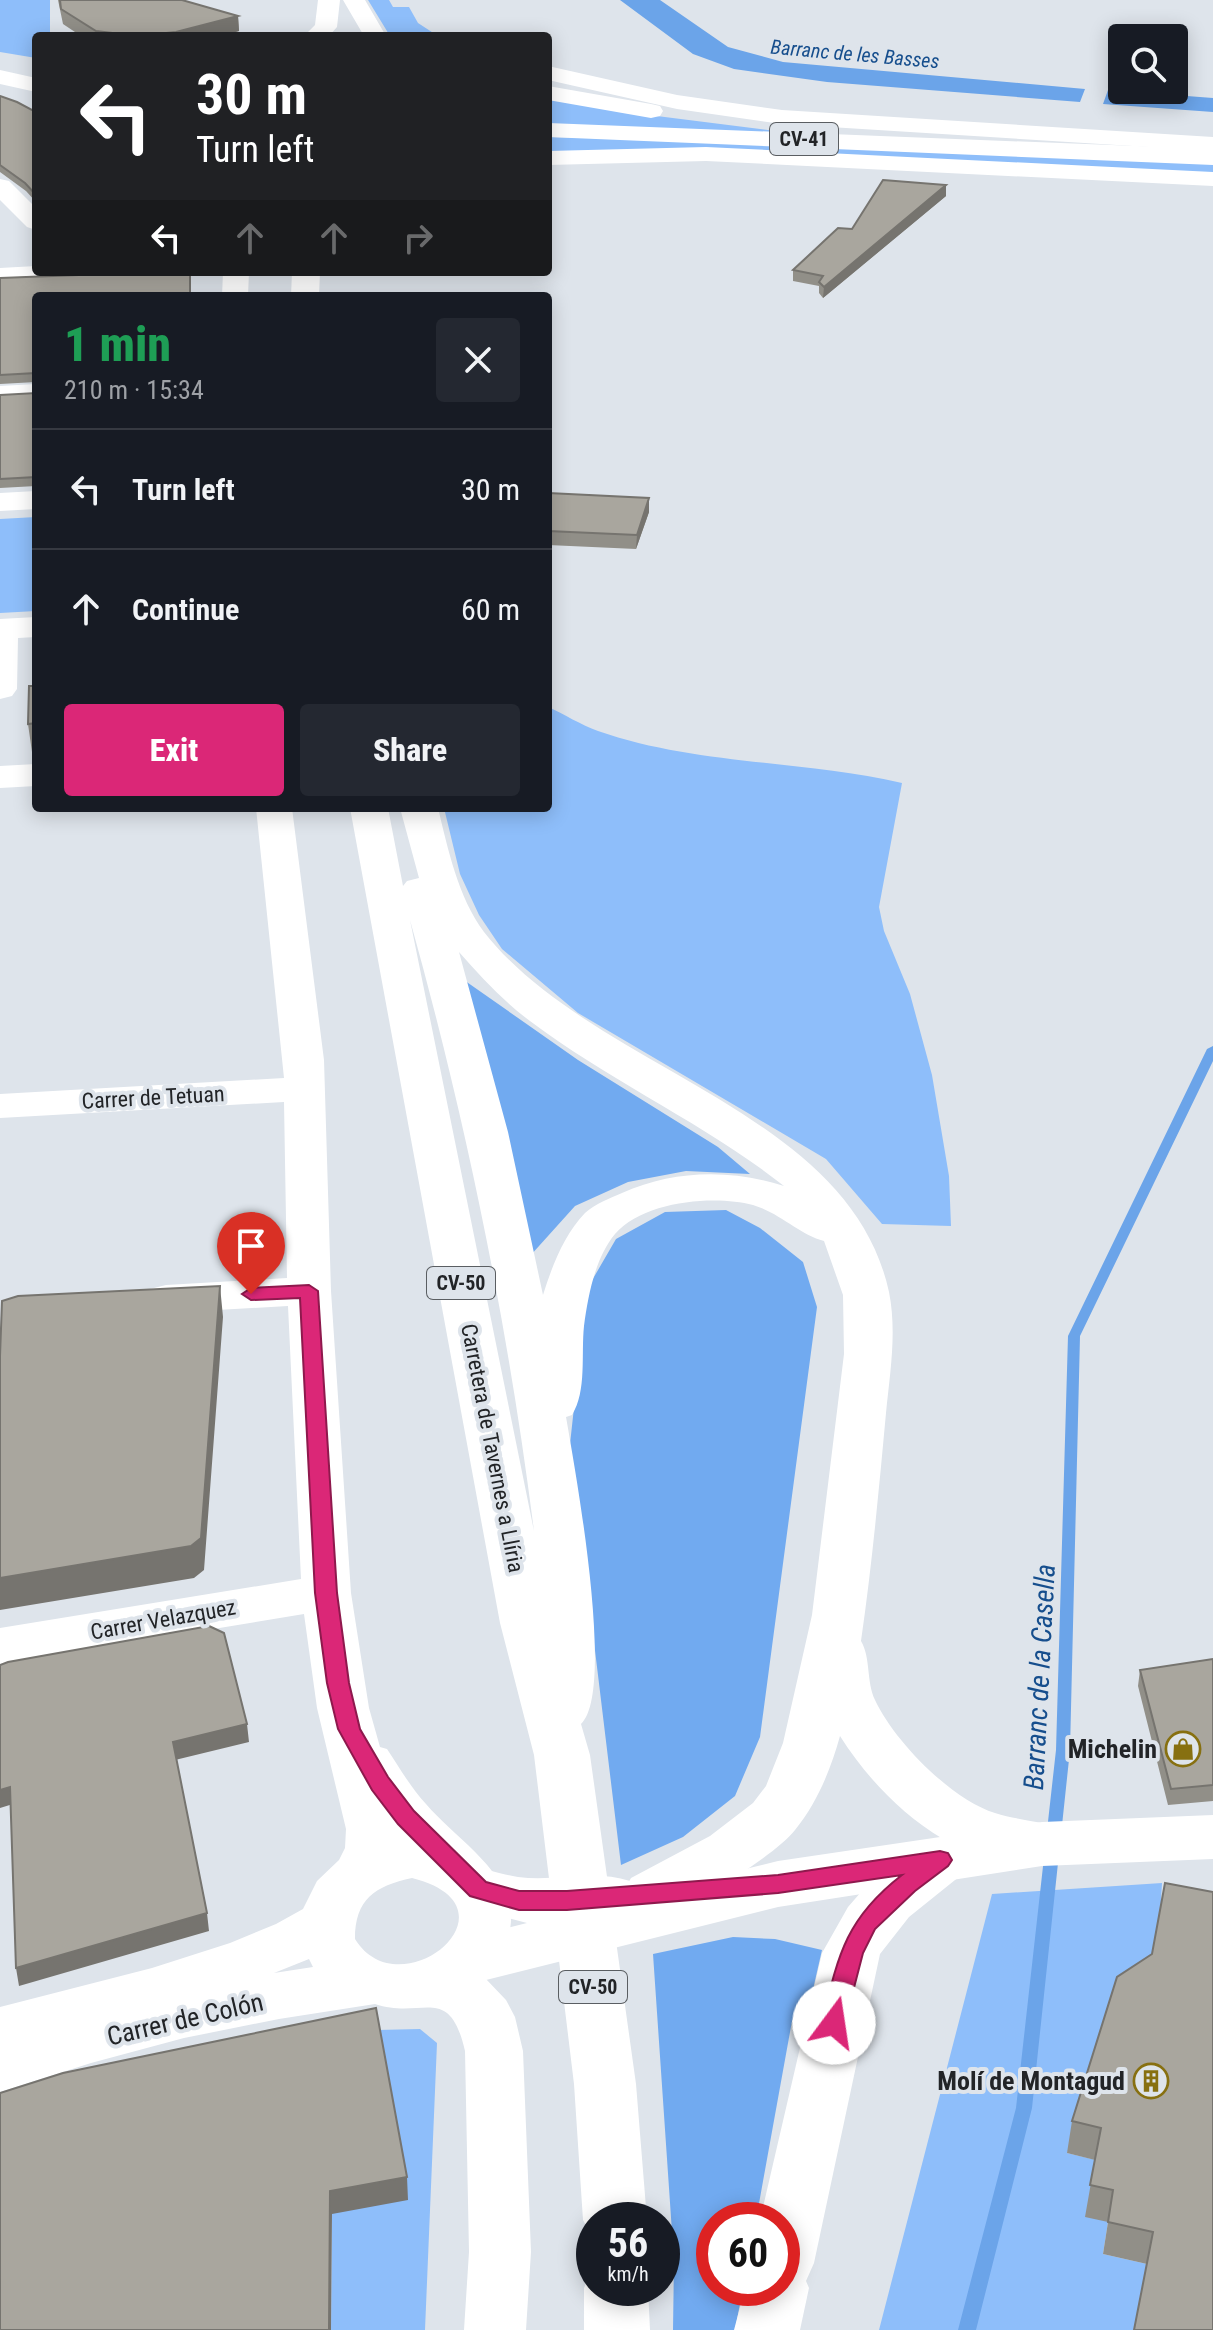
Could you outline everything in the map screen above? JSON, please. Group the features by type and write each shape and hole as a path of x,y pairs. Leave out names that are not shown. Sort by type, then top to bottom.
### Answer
{"main road":[{"path":"320,32 326,27 329,0"},
{"path":"354,0 373,32"},
{"path":"0,62 32,67"},
{"path":"0,77 32,84"},
{"name":"CV-41","path":"552,94 670,114 788,128 1060,149"},
{"name":"CV-41","path":"552,130 1213,157"},
{"name":"Carretera de Tavernes a Llíria","path":"370,812 526,1623 562,1755 605,2084 614,2202"},
{"name":"Carretera de Tavernes a Llíria","path":"401,812 489,1137 517,1270 551,1478 567,1618 562,1755"},
{"path":"420,812 443,894 469,939 498,973 609,1056 756,1143 802,1178 830,1212 847,1243 866,1293 870,1340 839,1608 815,1727 793,1791 756,1833 718,1858 651,1894"},
{"path":"551,1478 563,1309 580,1257 602,1222 637,1202 679,1190 716,1187 759,1193 791,1203 819,1219 847,1243"},
{"path":"839,1608 839,1666 846,1697 861,1725 879,1749 934,1805 961,1823 969,1848"},
{"path":"423,1975 778,1884 969,1848 1190,1839"},
{"path":"796,2202 851,1953 866,1923 883,1905 969,1848"},
{"path":"469,1880 519,1900 567,1901 778,1884"},
{"path":"616,2306 617,2330"},
{"path":"767,2330 773,2306"}],"street":[{"path":"552,74 677,102 782,117 1213,144"},
{"path":"552,158 706,154 1213,179"},
{"path":"0,186 32,218"},
{"path":"0,276 66,278"},
{"path":"0,394 32,392"},
{"path":"0,502 32,500"},
{"path":"0,689 1,629 32,627"},
{"path":"0,777 32,775"},
{"path":"274,812 305,1089 309,1291 326,1593 338,1683 373,1829 372,1848 361,1870 336,1894 326,1923 333,1952 350,1969 423,1975 472,1999 486,2017 494,2051 500,2252 495,2330"},
{"name":"Carrer de Tetuan","path":"0,1106 305,1089"},
{"path":"126,1302 309,1291"},
{"name":"Carrer Velazquez","path":"0,1646 326,1593"},
{"path":"349,1729 380,1783 406,1818 469,1880 488,1918 480,1947 423,1975"},
{"path":"361,1870 394,1859 412,1857 446,1863 469,1880"},
{"path":"0,2031 127,1998 249,1960 284,1947 326,1923"},
{"name":"Carrer de Colón","path":"0,2068 173,2019 324,1988 423,1975"}],"shaded area":[{"path":"0,0 50,0 50,32 32,32 32,57 0,52"},
{"path":"368,0 389,0 393,7 409,7 418,23 432,32 388,32"},
{"path":"620,0 660,0 728,47 783,62 1085,89 1080,102 827,82 734,69 693,54"},
{"path":"1108,90 1108,104 1188,104 1188,96 1213,98 1213,112 1103,104"},
{"path":"552,98 633,113 799,134 552,126"},
{"path":"552,137 851,144 1213,163 1213,175 552,152"},
{"path":"32,517 32,611 0,613 0,519"},
{"path":"552,709 598,731 672,750 902,783 879,907 884,931 910,994 932,1075 949,1176 951,1226 882,1224 826,1159 578,1013 502,949 479,915 460,874 445,812 552,812"},
{"path":"461,978 578,1060 718,1147 750,1174 686,1171 628,1182 575,1206 530,1256"},
{"path":"726,1210 760,1228 803,1262 817,1307 760,1737 735,1796 683,1837 621,1865 570,1444 587,1289 616,1239 665,1212"},
{"path":"1162,1883 1161,1900 1213,1892 1213,1925 1146,1986 1067,2153 1096,2160 1108,2222 1103,2254 1147,2264 1135,2330 879,2330 992,1894"},
{"path":"733,1937 775,1939 822,1950 811,1998 792,2021 759,2202 696,2202 696,2306 740,2306 735,2330 673,2330 673,2306 680,2306 680,2202 670,2202 653,1954"},
{"path":"420,2029 437,2043 425,2330 331,2330 332,2214 377,2030"}],"building":[{"path":"60,0 182,0 238,16 176,32 104,32 96,31 61,9"},
{"path":"0,96 32,110 32,191 0,165"},
{"path":"883,180 946,185 824,287 819,282 823,276 793,270 838,228 852,229"},
{"path":"190,276 190,292 32,292 32,373 0,375 0,278"},
{"path":"32,393 32,477 0,479 0,395"},
{"path":"552,493 649,498 637,535 552,531"},
{"path":"29,686 32,686 32,724 28,724"},
{"path":"220,1286 201,1538 191,1546 0,1578 2,1301 18,1296"},
{"path":"209,1626 224,1633 247,1724 173,1742 207,1913 16,1968 10,1787 0,1790 0,1665"},
{"name":"Michelin","path":"1213,1659 1213,1785 1171,1789 1140,1670"},
{"name":"Molí de Montagud","path":"1165,1883 1213,1892 1213,2330 1134,2330 1153,2232 1108,2222 1113,2190 1090,2185 1101,2128 1072,2121 1117,1977 1152,1954"},
{"path":"376,2008 407,2177 330,2191 329,2330 0,2330 0,2093 63,2073"}],"waterway":[{"name":"Barranc de la Casella","path":"967,2330 1024,2108 1063,1750 1074,1336 1213,1049"}],"place":[{"name":"Michelin","path":"1183,1749"},
{"name":"Molí de Montagud","path":"1151,2081"}],"route":[{"path":"251,1294 309,1291 326,1593 338,1683 349,1729 380,1783 406,1818 478,1889 519,1900 567,1901 778,1884 940,1860 906,1884 866,1923 851,1953 834,2023"}],"water label":[{"name":"Barranc de les Basses","path":"855,54"}]}
